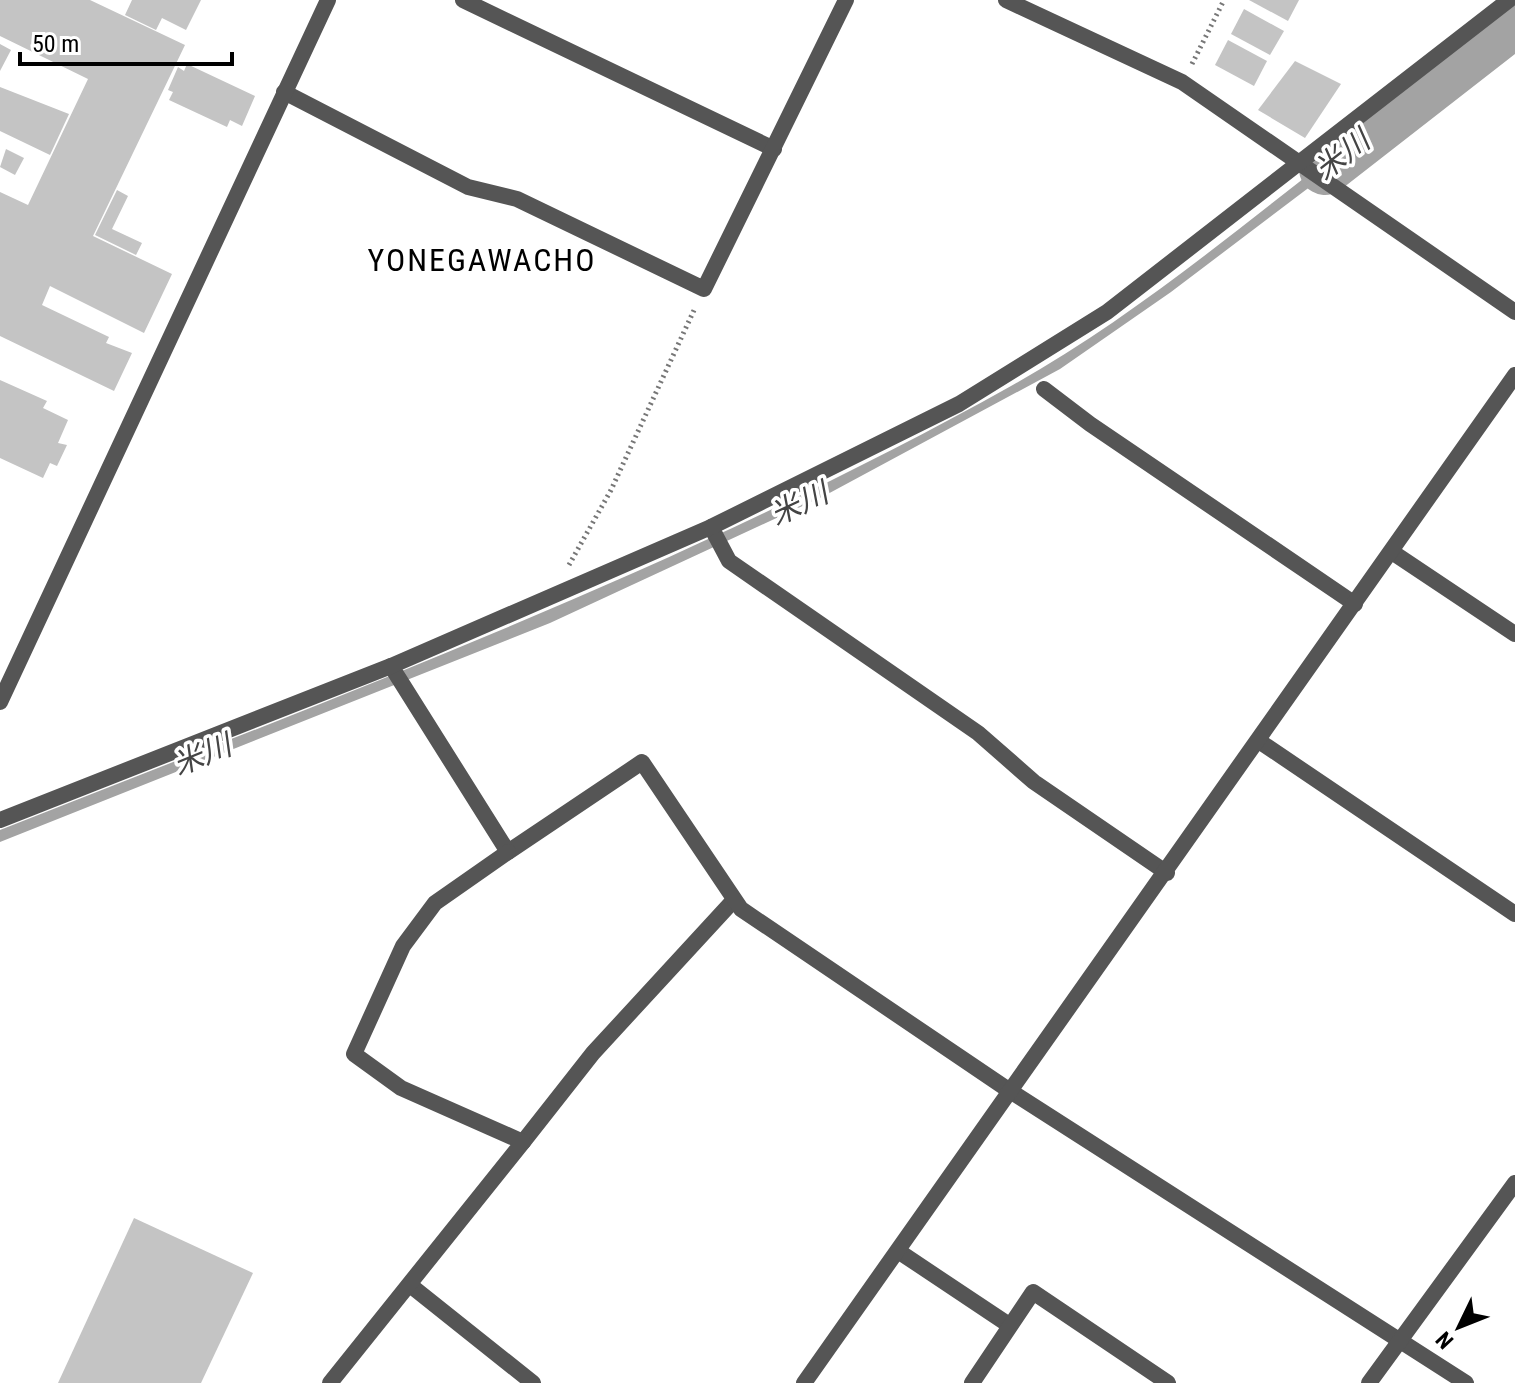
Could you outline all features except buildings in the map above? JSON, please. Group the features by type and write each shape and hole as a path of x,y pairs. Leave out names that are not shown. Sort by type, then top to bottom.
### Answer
{"street":[{"path":"0,702 328,0"},
{"path":"463,0 774,149"},
{"path":"284,92 468,187 517,199 704,289 846,0"},
{"path":"1006,0 1182,82 1515,312"},
{"path":"0,820 391,666 711,527 984,390 1107,312 1509,0"},
{"path":"804,1383 1167,873 1515,375"},
{"path":"1044,389 1090,424 1355,604"},
{"path":"711,527 729,561 978,733 1034,782 1167,873"},
{"path":"1392,552 1515,634"},
{"path":"391,666 508,852"},
{"path":"1259,741 1515,914"},
{"path":"523,1142 401,1088 354,1054 403,946 435,903 642,762 733,901 1010,1091 1398,1343 1466,1383"},
{"path":"330,1383 593,1053 733,901"},
{"path":"1369,1383 1515,1183"},
{"path":"898,1251 1009,1325"},
{"path":"410,1285 533,1383"},
{"path":"972,1383 1033,1292 1168,1383"}],"path":[{"path":"1182,82 1224,0"},
{"path":"567,589 566,571 611,490 704,289"}],"water":[{"path":"1379,120 1385,130 1171,292 1060,369 824,496 550,623 0,842 0,830 513,625 640,570 889,451 1011,386 1107,326 1199,260"}],"waterway":[{"name":"米川","path":"1325,169 1515,21"}],"district":[{"name":"YONEGAWACHO","path":"482,260"}]}
